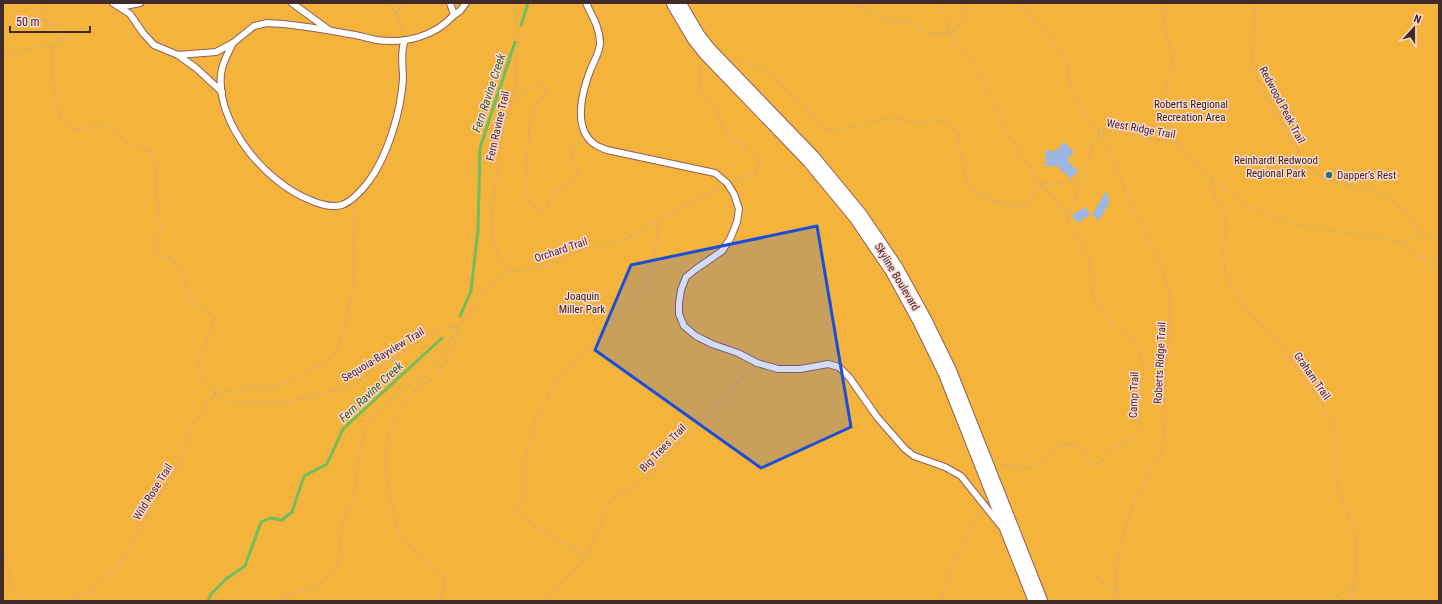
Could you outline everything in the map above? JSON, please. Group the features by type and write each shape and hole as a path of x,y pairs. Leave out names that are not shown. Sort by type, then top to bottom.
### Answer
{"main road":[{"name":"Skyline Boulevard","path":"676,3 707,51 810,159 836,189 880,246 907,291 935,345 959,399 1038,601"}],"lane":[{"path":"113,3 130,14 143,33 154,45 178,55 201,72 222,92"},
{"path":"120,7 140,3"},
{"path":"292,3 329,31"},
{"path":"450,3 454,15"},
{"path":"178,55 216,52 233,43 254,26 267,24 329,31 377,40 405,40 421,37 434,31 460,11 466,3"},
{"path":"586,3 594,18 600,44 589,72 583,95 581,122 586,135 593,144 606,150 715,173 727,183 734,194 739,208 737,222 730,239 722,251 696,268 686,277 681,290 679,314 684,326 696,336 712,344 738,353 757,363 778,369 800,369 828,364 839,367 877,417 905,449 914,456 945,467 961,476 983,505 1014,540"},
{"path":"233,43 224,60 221,74 222,92 229,118 242,142 259,166 297,195 322,205 341,205 354,198 370,180 378,166 395,124 401,96 402,47 405,40"}],"path":[{"path":"3,54 22,53 33,47 48,45 52,48 66,36 66,30 42,18 43,3"},
{"path":"386,3 396,12 405,40"},
{"path":"396,12 407,3"},
{"name":"Fern Ravine Trail","path":"509,272 498,255 492,240 492,212 503,131 515,89 518,39 514,3"},
{"path":"855,3 889,22 912,21 927,33 951,34 960,26 967,11 968,3"},
{"path":"940,3 951,34 977,68 1008,132 1036,178 1042,183 1068,218"},
{"name":"West Ridge Trail","path":"1020,3 1032,19 1048,32 1058,48 1066,63 1071,88 1076,103 1098,130 1179,144 1211,178 1248,206 1273,218 1305,226 1391,240 1404,244 1439,271"},
{"path":"1161,3 1172,62 1166,85 1166,99 1171,128 1179,144"},
{"name":"Redwood Peak Trail","path":"1257,3 1252,67 1266,97 1306,165 1322,178 1344,185 1375,190 1408,214 1421,234"},
{"name":"Sequoia-Bayview Trail","path":"52,48 51,74 62,120 69,128 78,130 96,124 104,125 113,130 122,140 149,151 158,164 155,181 161,230 154,244 160,255 173,260 184,272 185,286 191,301 213,316 213,325 198,359 199,371 204,381 221,399 233,403 282,403 349,388 441,328 459,326"},
{"name":"Orchard Trail","path":"459,326 477,304 484,290 509,272 539,267 562,260 584,249 625,239 727,183 755,174 760,166 756,156 729,135 722,127 715,108 700,89 700,67 707,51"},
{"path":"733,59 769,71 790,94 807,108 825,130 835,131 891,117 923,124 949,122 957,134 964,174 969,188 1002,204 1020,206 1030,203 1042,183"},
{"path":"510,106 516,105 520,94 527,90 542,85 547,89 545,95 534,107 530,116 527,159 528,198 533,206 541,211 548,206 553,193 578,176 579,170 577,164 570,157 571,152 586,135"},
{"path":"1068,218 1081,180 1089,164 1092,146 1098,130"},
{"name":"Roberts Ridge Trail","path":"1098,130 1114,158 1124,189 1161,265 1169,293 1171,310 1170,334 1166,362 1165,425 1161,453 1146,477 1132,506 1124,530 1116,572 1117,592 1113,601"},
{"name":"Graham Trail","path":"1211,178 1216,198 1226,223 1223,256 1225,272 1232,290 1243,306 1280,343 1329,414 1336,436 1336,479 1338,491 1354,528 1356,569 1353,596 1350,601"},
{"path":"1042,183 1055,184 1081,180"},
{"path":"216,393 220,390 235,392 246,388 278,387 324,363 336,351 344,332 353,289 354,198"},
{"name":"Camp Trail","path":"986,468 1005,465 1025,469 1034,466 1061,444 1082,446 1089,463 1095,465 1102,461 1112,448 1134,439 1138,432 1140,425 1143,366 1140,354 1132,339 1112,325 1095,300 1092,294 1088,258 1068,218"},
{"path":"586,556 546,534 516,512 526,489 525,458 536,417 556,382 646,283 655,254 656,224 658,221"},
{"path":"1404,244 1421,234 1439,237"},
{"path":"277,601 319,585 331,574 338,563 344,522 353,500 360,450 365,428 373,416 435,364 459,326"},
{"path":"440,601 445,589 443,577 413,549 398,531 386,479 385,456 389,435 404,403 422,385 437,376 460,337 459,326"},
{"name":"Big Trees Trail","path":"544,601 586,556 611,500 619,494 635,487 653,472 757,363"},
{"name":"Wild Rose Trail","path":"68,601 88,591 117,568 161,493 178,468 194,421 202,414 208,402 216,393"},
{"path":"940,601 948,573 983,505"},
{"path":"3,555 7,558 10,588 23,601"},
{"path":"1096,577 1117,592"},
{"path":"1313,601 1330,600 1354,586"}],"highlighted area":[{"path":"817,226 851,427 761,468 595,350 631,265"}],"green space":[{"name":"Joaquin Miller Park","path":"3,3 1439,3 1439,601 3,601"}],"building":[{"path":"1064,142 1074,152 1067,160 1078,171 1071,179 1057,166 1045,166 1046,150 1056,151"},
{"path":"1106,191 1110,202 1099,220 1092,215"},
{"path":"1086,207 1090,215 1077,223 1072,215"}],"waterway":[{"name":"Fern Ravine Creek","path":"521,25 528,3"},
{"name":"Fern Ravine Creek","path":"460,316 471,291 478,229 480,148 515,42"},
{"name":"Fern Ravine Creek","path":"208,601 211,594 226,579 245,566 261,522 270,518 282,520 292,512 304,476 327,464 343,429 442,338"}],"place":[{"name":"Dapper’s Rest","path":"1329,175"}],"park label":[{"name":"Roberts Regional Recreation Area","path":"1191,110"},
{"name":"Reinhardt Redwood Regional Park","path":"1276,166"}]}
